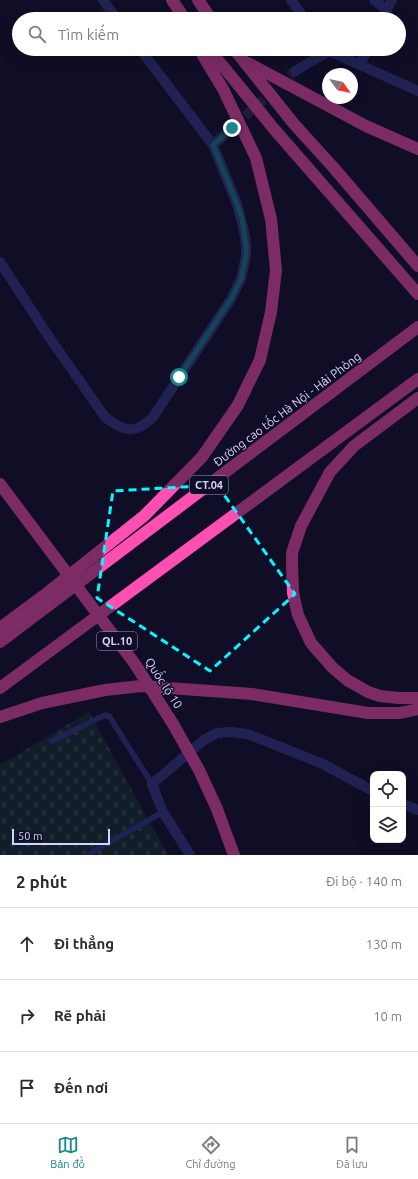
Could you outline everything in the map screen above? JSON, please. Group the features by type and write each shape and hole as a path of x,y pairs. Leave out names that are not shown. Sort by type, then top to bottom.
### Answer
{"highway":[{"path":"172,0 180,12"},
{"path":"198,0 206,12"},
{"path":"0,628 47,593 144,516 202,457 238,405 260,360 271,312 276,270 271,219 256,158 223,89 204,56"},
{"path":"215,56 274,129 418,294"},
{"path":"239,56 294,124 418,266"},
{"path":"242,60 366,126 418,149"},
{"name":"Đường cao tốc Hà Nội - Hải Phòng","path":"0,642 418,327"},
{"path":"0,688 418,379"},
{"path":"418,398 354,446 330,472 301,526 292,553 292,565 293,593 298,615 311,643 332,667 346,680 368,692 380,696 418,698"},
{"name":"Quốc lộ 10","path":"0,484 135,664 173,724 196,763 217,809 234,855"},
{"path":"0,717 42,703 105,690 141,686 252,694 368,713 400,713 418,709"}],"street":[{"path":"103,0 112,12"},
{"path":"291,0 300,12"},
{"path":"374,0 387,10 392,0"},
{"path":"0,262 105,417 115,425 124,429 134,430 146,424 153,417 231,299 241,279 244,268 246,245 242,219 213,145 145,56"},
{"path":"295,71 319,56"},
{"path":"342,56 418,91"},
{"path":"360,64 364,56"},
{"path":"213,145 232,128"},
{"path":"190,855 163,812 152,784 204,740 217,734 232,732 247,734 323,764 370,789"},
{"path":"406,805 418,810"}],"lane":[{"path":"52,741 105,715 110,716 152,784"},
{"path":"87,855 163,812"}],"highlighted area":[{"path":"217,485 295,594 210,671 97,598 113,491"}],"green space":[{"path":"89,712 168,855 0,855 0,765"}],"tunnel":[{"path":"234,126 295,71"}],"route":[{"path":"179,377 231,299 241,279 244,268 246,245 242,219 213,145 232,128"}]}
